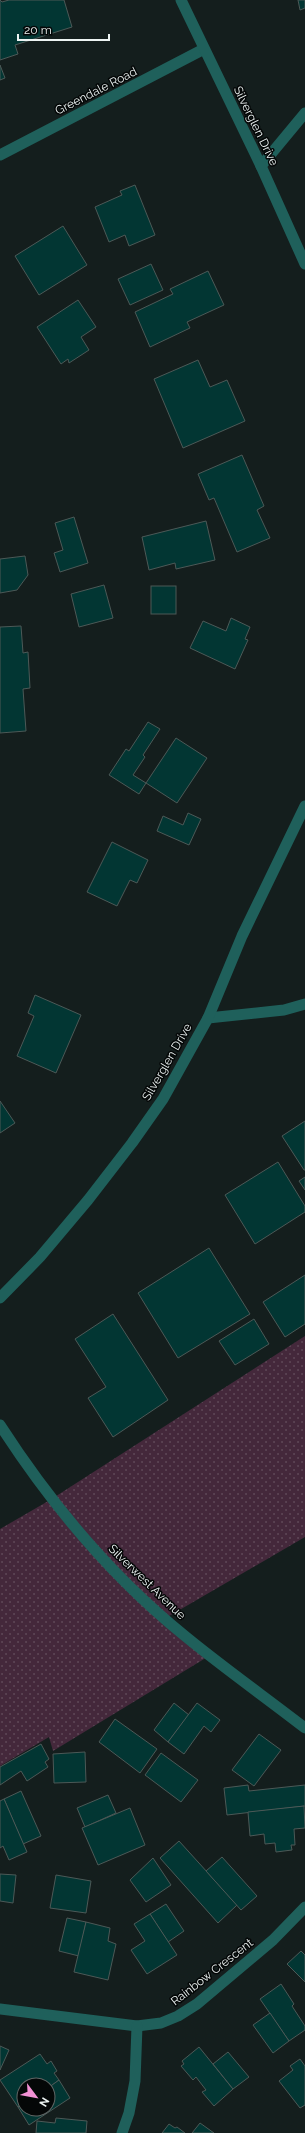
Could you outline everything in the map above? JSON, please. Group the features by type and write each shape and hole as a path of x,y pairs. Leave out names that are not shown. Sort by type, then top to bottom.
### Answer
{"street":[{"name":"Silverglen Drive","path":"181,0 261,166 305,264"},
{"name":"Greendale Road","path":"0,156 204,49"},
{"path":"261,166 305,113"},
{"name":"Silverglen Drive","path":"0,1298 40,1257 132,1144 163,1099 208,1018 242,936 305,806"},
{"path":"208,1018 284,1010 305,1004"},
{"name":"Silverwest Avenue","path":"0,1425 32,1474 81,1535 127,1584 184,1635 305,1728"},
{"name":"Rainbow Crescent","path":"0,2009 137,2026 161,2023 178,2016 197,2004 273,1940 305,1907"},
{"path":"122,2133 129,2113 135,2081 137,2026"}],"shaded area":[{"path":"305,1336 305,1537 164,1619 209,1656 53,1751 49,1737 0,1766 0,1529 50,1500"}],"building":[{"path":"0,0 2,2 9,0 64,0 72,27 15,45 18,54 0,60"},
{"path":"298,0 305,0 305,8 300,10"},
{"path":"0,65 5,78 0,80"},
{"path":"135,185 155,235 129,246 125,235 109,242 95,207 122,195 120,191"},
{"path":"63,226 87,265 39,295 15,256"},
{"path":"151,264 163,290 130,305 118,279"},
{"path":"208,271 224,305 187,322 190,328 150,347 135,312 173,294 170,289"},
{"path":"78,300 96,327 81,337 89,350 69,363 68,359 61,364 37,327"},
{"path":"198,360 210,387 227,380 245,421 183,448 154,379"},
{"path":"242,455 264,506 257,510 270,538 237,552 214,498 209,500 198,474"},
{"path":"74,517 88,563 60,572 54,553 63,550 55,523"},
{"path":"206,521 215,560 176,569 175,563 149,570 142,537"},
{"path":"25,556 28,575 17,590 0,593 0,559"},
{"path":"104,585 113,618 79,627 71,594"},
{"path":"151,586 176,586 176,614 151,614"},
{"path":"231,618 250,627 245,639 248,640 235,669 190,648 203,621 226,631"},
{"path":"21,626 23,653 28,652 30,688 23,689 26,731 0,733 0,627"},
{"path":"148,722 160,729 143,755 145,757 133,775 146,783 139,794 109,775 126,749 129,751"},
{"path":"176,738 207,758 177,803 146,783"},
{"path":"188,813 201,819 189,845 157,831 163,816 183,825"},
{"path":"112,842 148,860 137,883 130,880 117,906 87,892"},
{"path":"35,995 81,1015 56,1073 17,1056 34,1016 28,1013"},
{"path":"0,1101 15,1123 0,1133"},
{"path":"305,1121 305,1170 304,1170 282,1136"},
{"path":"278,1162 305,1206 305,1212 255,1244 225,1195"},
{"path":"305,1177 305,1190 299,1181"},
{"path":"209,1248 250,1314 178,1358 138,1293"},
{"path":"305,1275 305,1324 285,1337 263,1302"},
{"path":"113,1314 168,1400 113,1437 88,1398 106,1387 75,1339"},
{"path":"254,1319 269,1344 235,1365 219,1341"},
{"path":"174,1703 189,1715 168,1742 154,1730"},
{"path":"197,1703 220,1720 211,1732 204,1726 184,1754 168,1742"},
{"path":"115,1719 157,1749 140,1773 99,1742"},
{"path":"259,1734 281,1750 254,1786 232,1770"},
{"path":"41,1744 49,1759 45,1762 48,1767 27,1781 21,1771 0,1785 0,1767"},
{"path":"85,1752 86,1782 54,1783 53,1754"},
{"path":"161,1753 198,1780 181,1802 145,1775"},
{"path":"248,1785 249,1791 305,1785 305,1806 227,1815 224,1788"},
{"path":"21,1791 41,1836 23,1844 4,1799"},
{"path":"108,1795 116,1813 85,1827 77,1808"},
{"path":"4,1799 27,1852 9,1860 3,1846 0,1848 0,1801"},
{"path":"304,1806 305,1828 294,1829 295,1845 291,1845 292,1850 276,1852 275,1843 265,1844 264,1834 250,1836 248,1812"},
{"path":"130,1808 145,1845 98,1865 82,1828"},
{"path":"179,1841 237,1905 218,1923 160,1858"},
{"path":"222,1857 257,1896 241,1910 206,1871"},
{"path":"153,1858 171,1885 146,1902 130,1880"},
{"path":"0,1874 16,1875 13,1903 0,1901"},
{"path":"56,1875 91,1881 86,1913 50,1908"},
{"path":"166,1904 184,1931 168,1942 150,1914"},
{"path":"150,1914 177,1955 147,1974 131,1950 145,1941 134,1924"},
{"path":"67,1918 86,1922 79,1956 59,1951"},
{"path":"86,1922 110,1928 108,1941 116,1944 108,1980 74,1972"},
{"path":"301,1951 305,1955 305,1982 287,1964"},
{"path":"281,1984 294,2004 292,2006 305,2026 305,2030 289,2041 260,1999"},
{"path":"270,2013 289,2041 273,2053 253,2025"},
{"path":"0,2046 9,2050 0,2070"},
{"path":"199,2047 233,2089 214,2106 202,2092 206,2090 196,2077 193,2080 181,2066 184,2064 182,2061"},
{"path":"228,2052 249,2077 233,2089 213,2064"},
{"path":"40,2054 47,2064 51,2061 57,2071 54,2073 59,2080 56,2082 56,2077 16,2077 16,2104 0,2080"},
{"path":"300,2059 305,2066 305,2105 300,2108 279,2081 293,2070 290,2066"},
{"path":"59,2080 70,2098 56,2107 56,2082"},
{"path":"24,2117 41,2117 29,2125"},
{"path":"56,2118 87,2121 86,2133 36,2133 37,2121 55,2123"},
{"path":"200,2123 214,2133 192,2133"},
{"path":"169,2124 175,2128 177,2127 185,2133 162,2133"}]}
